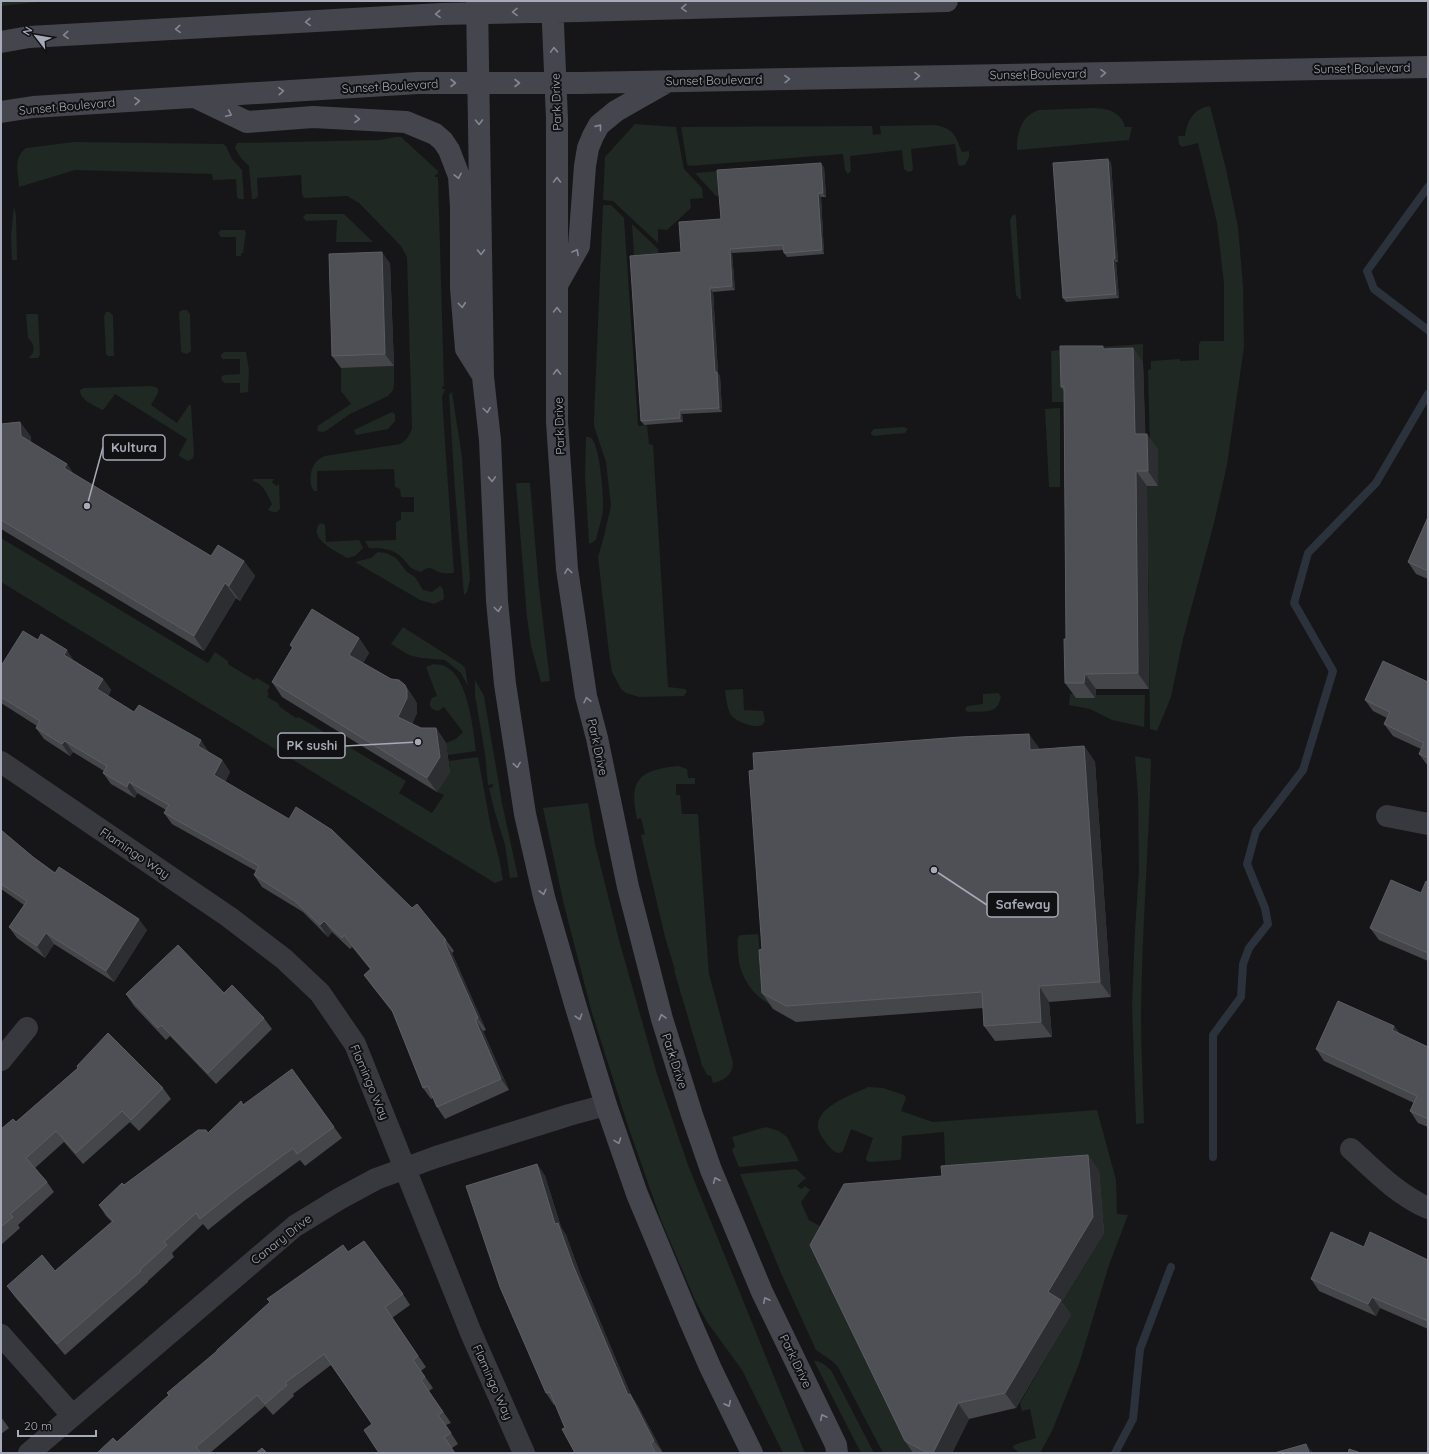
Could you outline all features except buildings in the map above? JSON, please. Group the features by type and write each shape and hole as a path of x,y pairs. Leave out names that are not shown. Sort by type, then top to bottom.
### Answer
{"main road":[{"path":"386,17 407,1"},
{"path":"1,42 29,37 386,17 477,7 947,1"},
{"name":"Park Drive","path":"552,6 557,119 557,422 567,569 586,696 628,887 662,1020 711,1170 762,1292 836,1445 837,1453"},
{"path":"477,7 483,377 490,440 497,601 505,684 525,814 546,905 606,1105 638,1194 690,1322 711,1370 752,1453"},
{"name":"Sunset Boulevard","path":"1,112 33,107 418,83 555,83 1428,67"},
{"path":"557,286 579,246 584,166 588,148 593,136 599,125 616,111 668,81"},
{"path":"194,97 248,122 313,117 406,122 435,134 443,141 450,150 459,176 461,207 461,288 466,349 483,377"}],"street":[{"name":"Flamingo Way","path":"1,762 229,917 284,959 320,993 355,1044 471,1333 524,1453"},
{"path":"1387,816 1428,824"},
{"path":"1,1060 27,1028"},
{"name":"Canary Drive","path":"29,1453 295,1226 339,1199 376,1179 404,1168 569,1115 606,1105"},
{"path":"1351,1149 1403,1194 1428,1208"},
{"path":"1,1335 72,1415"}],"shaded area":[{"path":"1,1 47,1 1,6"},
{"path":"1210,106 1226,169 1238,227 1243,286 1244,347 1227,465 1214,523 1183,639 1171,697 1157,731 1150,729 1147,486 1158,486 1150,449 1148,370 1151,369 1151,361 1180,359 1180,361 1199,360 1199,344 1201,341 1224,341 1224,284 1217,223 1198,143 1182,147 1179,144 1178,136 1185,136 1190,120 1196,112 1204,107"},
{"path":"1092,108 1108,110 1120,117 1125,127 1132,127 1129,140 1017,150 1021,126 1028,116 1033,113 1039,110"},
{"path":"635,124 676,127 684,169 702,188 703,198 690,199 691,208 667,230 658,229 658,243 613,201 603,200 605,157"},
{"path":"934,125 950,130 962,152 969,151 969,157 965,165 960,166 958,164 955,144 911,149 913,169 912,171 908,172 904,169 902,150 850,156 851,171 848,174 845,170 843,154 689,166 687,164 681,127 872,126 873,135 881,134 880,126"},
{"path":"401,137 438,171 438,174 435,175 435,177 438,177 444,386 442,389 445,389 442,397 454,573 443,573 430,568 424,569 421,572 411,567 399,555 392,551 381,548 369,548 365,541 396,540 396,523 401,520 401,512 414,512 414,497 401,497 400,489 395,487 394,469 317,471 317,491 314,491 312,488 310,480 313,467 317,461 325,456 400,444 410,433 412,428 407,257 401,246 359,203 347,196 304,198 302,194 301,175 257,178 258,196 255,199 252,199 249,166 241,158 235,148 237,143 380,140"},
{"path":"74,142 223,144 226,146 232,159 242,170 244,199 239,199 237,197 236,179 213,180 212,174 75,170 19,187 17,166 19,156 26,148"},
{"path":"719,171 722,195 716,196 695,173"},
{"path":"603,205 611,205 624,218 638,424 639,426 647,425 649,444 653,445 668,687 685,689 687,691 684,696 639,697 626,693 621,689 612,672 598,557 611,506 606,462 594,426"},
{"path":"14,206 16,215 17,260 12,260 11,235"},
{"path":"306,214 344,214 373,242 336,242 337,220 306,221 303,217"},
{"path":"1015,214 1021,299 1019,299 1016,295 1010,220"},
{"path":"632,224 658,249 659,256 634,256"},
{"path":"221,230 245,230 243,253 241,253 241,256 236,256 236,237 221,237 218,233"},
{"path":"187,310 190,314 191,351 187,354 181,351 179,312"},
{"path":"106,312 113,315 114,356 108,356 106,354 104,316"},
{"path":"26,314 38,315 40,355 38,358 28,358 31,356 34,348 28,338"},
{"path":"1143,344 1143,363 1114,364 1084,348"},
{"path":"1081,348 1071,402 1052,402 1051,351"},
{"path":"224,352 246,352 249,370 248,392 240,393 240,383 225,383 222,381 221,377 224,375 240,374 240,359 223,359 221,355"},
{"path":"394,366 393,390 388,396 350,414 326,431 318,431 317,428 319,425 351,404 341,391 341,368"},
{"path":"151,386 158,389 158,393 151,405 177,423 189,405 191,405 194,455 193,458 188,461 179,456 187,439 115,394 102,410 82,397 80,390 84,388"},
{"path":"452,392 462,457 470,580 467,592 464,595 449,395"},
{"path":"1060,408 1060,487 1049,487 1045,409"},
{"path":"392,412 395,414 395,421 388,429 356,435 354,430"},
{"path":"904,427 908,429 905,433 874,436 871,434 874,429"},
{"path":"586,437 592,439 595,444 601,473 603,503 602,517 596,540 589,544 585,474"},
{"path":"253,479 274,479 272,482 276,486 279,484 280,509 277,512 268,510 272,504 263,487 257,482 253,481"},
{"path":"516,483 530,483 539,588 550,681 541,682 531,646 527,617"},
{"path":"320,523 325,525 326,542 359,540 363,548 355,556 347,558 336,552 324,544 317,534 317,529"},
{"path":"1,538 208,663 215,652 228,661 228,664 254,680 257,678 270,686 267,692 269,693 267,697 278,703 280,707 296,718 299,717 406,781 399,793 432,813 444,795 437,792 450,772 449,761 478,757 491,828 503,880 495,883 1,582"},
{"path":"378,552 386,553 396,558 407,572 415,577 423,590 432,592 440,586 443,589 444,599 434,604 420,600 355,562 371,558"},
{"path":"403,627 461,664 465,668 468,686 461,673 445,660 421,658 409,655 391,644"},
{"path":"434,664 442,665 452,671 459,680 468,703 476,751 448,755 446,743 456,739 463,732 444,707 438,711 430,706 432,698 437,696 426,667"},
{"path":"475,680 484,696 502,803 518,877 510,878 505,845 489,788 493,787 493,784 488,785 485,754 475,695"},
{"path":"743,689 744,710 763,711 765,721 762,725 752,726 740,722 732,716 728,708 725,691"},
{"path":"998,693 1001,696 997,706 993,709 979,712 968,712 965,710 967,706 983,704 983,694"},
{"path":"1070,694 1075,694 1076,698 1095,698 1095,695 1145,695 1144,727 1112,720 1090,709 1069,705"},
{"path":"1135,756 1151,759 1141,1014 1144,1123 1136,1124 1132,1005 1139,871 1138,797"},
{"path":"678,766 687,769 688,778 695,778 695,784 676,784 676,795 680,795 682,814 698,814 709,974 733,1063 730,1074 721,1081 713,1083 711,1076 707,1075 702,1065 674,970 641,835 645,834 641,818 637,819 635,805 634,794 640,779 654,770"},
{"path":"588,803 595,844 619,940 657,1074 688,1165 805,1453 783,1453 742,1370 707,1322 695,1300 661,1220 629,1129 592,1013 564,905 543,808"},
{"path":"758,934 760,956 773,1006 753,991 744,977 739,961 738,937 741,935"},
{"path":"868,1087 883,1088 904,1095 906,1098 901,1111 933,1122 1097,1110 1116,1180 1117,1214 1128,1215 1109,1265 1079,1364 1052,1431 1040,1453 1020,1453 1013,1448 1014,1445 1036,1438 1030,1409 1022,1411 1020,1403 1071,1315 1059,1308 1104,1233 946,1192 944,1132 902,1136 901,1159 869,1162 866,1158 873,1138 851,1129 843,1151 840,1153 835,1152 824,1140 819,1130 819,1121 823,1113 840,1100"},
{"path":"766,1127 779,1131 787,1137 799,1161 739,1167 732,1150 735,1146 732,1137"},
{"path":"796,1169 806,1178 797,1186 801,1189 805,1186 810,1190 801,1202 809,1220 827,1230 914,1453 883,1453 838,1367 816,1350 781,1273 740,1174"},
{"path":"814,1361 821,1362 831,1370 874,1453 861,1453"}],"waterway":[{"path":"1428,187 1367,271 1374,289 1428,330"},
{"path":"1213,1157 1213,1035 1241,997 1243,964 1249,948 1268,924 1265,908 1247,864 1256,831 1303,770 1333,671 1294,603 1308,553 1376,483 1428,394"},
{"path":"1115,1453 1133,1419 1140,1349 1171,1267"}],"place":[{"name":"Kultura","path":"87,506"},
{"name":"PK sushi","path":"418,742"},
{"name":"Safeway","path":"934,870"}]}
